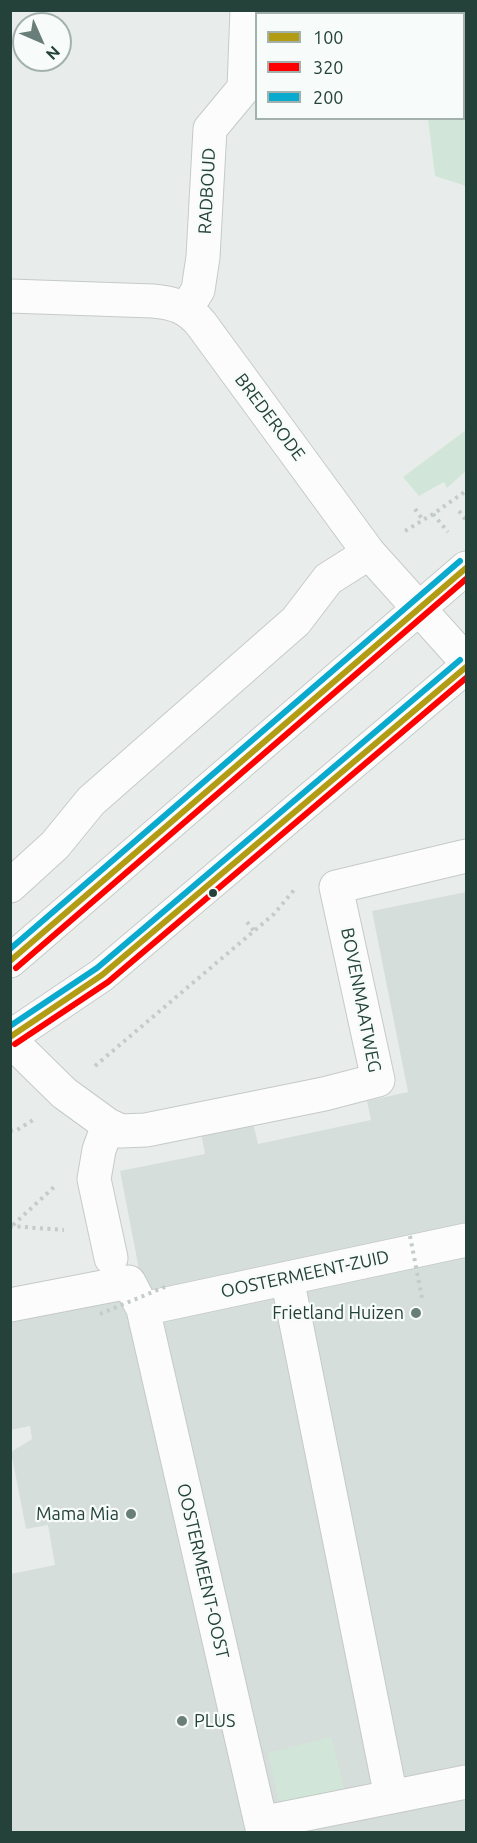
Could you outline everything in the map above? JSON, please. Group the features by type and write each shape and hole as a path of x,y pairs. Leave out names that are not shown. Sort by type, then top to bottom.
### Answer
{"street":[{"name":"RADBOUD","path":"186,309 198,290 203,257 210,129 244,88 246,10"},
{"path":"10,296 173,302 186,309"},
{"name":"BREDERODE","path":"186,309 195,316 369,553 466,661"},
{"path":"10,886 55,845 91,801 296,621 328,579 369,553"},
{"path":"10,961 466,568"},
{"path":"108,1125 64,1093 10,1039 102,975 466,667"},
{"name":"BOVENMAATWEG","path":"108,1125 121,1131 146,1130 324,1094 378,1080 336,886 466,856"},
{"name":"OOSTERMEENT-OOST","path":"108,1125 99,1150 94,1179 128,1283 262,1828"},
{"name":"OOSTERMEENT-ZUID","path":"10,1305 128,1283 287,1278 466,1240"},
{"path":"287,1278 391,1797"},
{"path":"262,1828 391,1797 466,1782"}],"path":[{"path":"433,514 466,490"},
{"path":"415,509 423,520"},
{"path":"459,511 466,520"},
{"path":"10,1131 17,1130 35,1119 254,931 280,908 300,882"},
{"path":"247,922 254,931"},
{"path":"410,1236 422,1298"},
{"path":"100,1314 166,1286"}],"shaded area":[{"path":"466,892 466,1832 11,1832 11,1574 55,1565 48,1525 26,1529 11,1452 32,1439 30,1426 11,1430 11,1317 143,1290 120,1171 205,1154 201,1133 253,1123 258,1144 371,1120 367,1101 408,1092 372,911"}],"green space":[{"path":"466,19 466,186 435,176 428,120 465,120"},
{"path":"466,430 466,471 447,488 444,482 419,496 403,477"},
{"path":"331,1737 345,1793 281,1809 268,1753"}],"transit line":[{"name":"200","path":"10,949 460,561"},
{"name":"100","path":"10,961 466,568"},
{"name":"320","path":"16,968 466,579"},
{"name":"200","path":"10,1026 97,968 460,660"},
{"name":"100","path":"10,1037 102,975 466,667"},
{"name":"320","path":"15,1044 108,982 466,678"}],"place":[{"name":"Frietland Huizen","path":"416,1313"},
{"name":"Mama Mia","path":"131,1514"},
{"name":"PLUS","path":"182,1721"}]}
